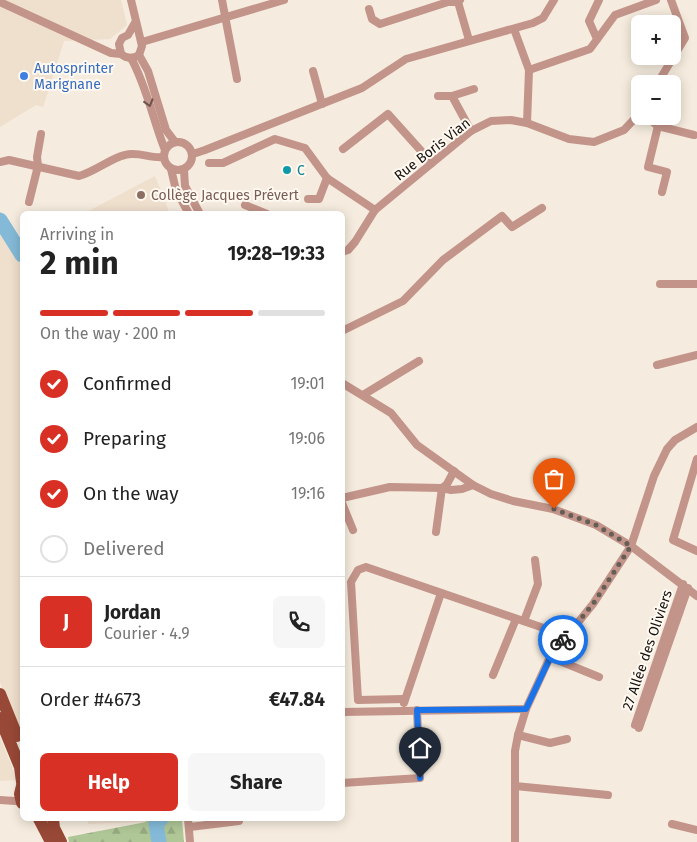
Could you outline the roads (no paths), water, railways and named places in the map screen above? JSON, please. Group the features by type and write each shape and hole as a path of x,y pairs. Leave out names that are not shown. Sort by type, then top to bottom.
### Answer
{"main road":[{"path":"0,694 20,745"},
{"path":"0,718 20,767"},
{"path":"40,821 52,842"},
{"path":"53,821 54,828 61,842"}],"street":[{"path":"131,0 142,49 139,55 131,58"},
{"path":"222,0 237,78"},
{"path":"141,41 225,17 267,2 284,0"},
{"path":"193,154 362,88 406,59 534,23 543,18 554,0"},
{"path":"597,39 588,20 598,0"},
{"path":"529,70 590,49 614,15 656,0"},
{"path":"663,75 686,38 671,0"},
{"path":"369,8 372,19 380,24 448,2 459,1 469,40"},
{"path":"1,2 99,47 131,58 141,77 165,154 165,162 171,169 176,190 187,211"},
{"path":"128,35 136,21"},
{"path":"514,29 529,70 527,123"},
{"path":"121,54 119,44 122,38 128,35 135,35 141,41"},
{"path":"99,47 119,44"},
{"path":"139,55 148,71 166,130 175,142 188,145 193,154 191,163 184,170 171,169"},
{"path":"313,71 322,104"},
{"path":"438,96 452,96 474,89"},
{"path":"452,96 471,131"},
{"path":"343,149 388,114 432,162"},
{"name":"Rue Boris Vian","path":"345,251 355,242 375,210 471,131 491,121 511,120 527,123 570,139 594,142 624,130 631,122"},
{"path":"662,192 667,172 648,167 658,126 694,135"},
{"path":"30,202 38,166 37,157 41,134"},
{"path":"210,163 223,162 275,139 305,148 327,178 375,210"},
{"path":"0,162 9,160 79,176 126,154 143,155 154,159 165,154 175,142"},
{"path":"184,170 185,186 198,211"},
{"path":"308,199 319,200 327,178"},
{"path":"244,205 259,211"},
{"path":"345,330 403,301 443,260 502,216 512,227 542,208"},
{"path":"660,284 697,284"},
{"path":"657,365 697,354"},
{"path":"363,395 419,360"},
{"path":"345,385 391,413 417,446 473,485 505,498 554,509 596,525 631,546 690,590"},
{"path":"515,842 515,751 526,709 550,658 593,604 631,546 654,476 666,449 675,440 697,427"},
{"path":"697,459 673,540 697,551"},
{"path":"436,532 442,488 451,478 454,471"},
{"path":"345,497 390,487 442,488 451,490 473,485"},
{"path":"345,510 353,530"},
{"path":"493,675 538,584 536,560"},
{"path":"404,699 358,700 351,582 358,570 366,567 567,636"},
{"path":"637,726 690,590 697,584"},
{"path":"404,710 404,699 441,593"},
{"path":"550,658 599,677"},
{"path":"345,712 526,709"},
{"path":"345,783 420,778 417,710"},
{"path":"518,735 550,743 567,739"},
{"path":"515,786 608,796"},
{"path":"0,800 20,801"},
{"path":"190,842 189,823 239,821"},
{"path":"672,824 697,830"}],"waterway":[{"path":"0,220 20,252"},
{"path":"159,821 156,824 159,842"}],"place":[{"name":"Autosprinter Marignane","path":"24,76"},
{"name":"C","path":"287,170"},
{"name":"Collège Jacques Prévert","path":"141,195"}]}
